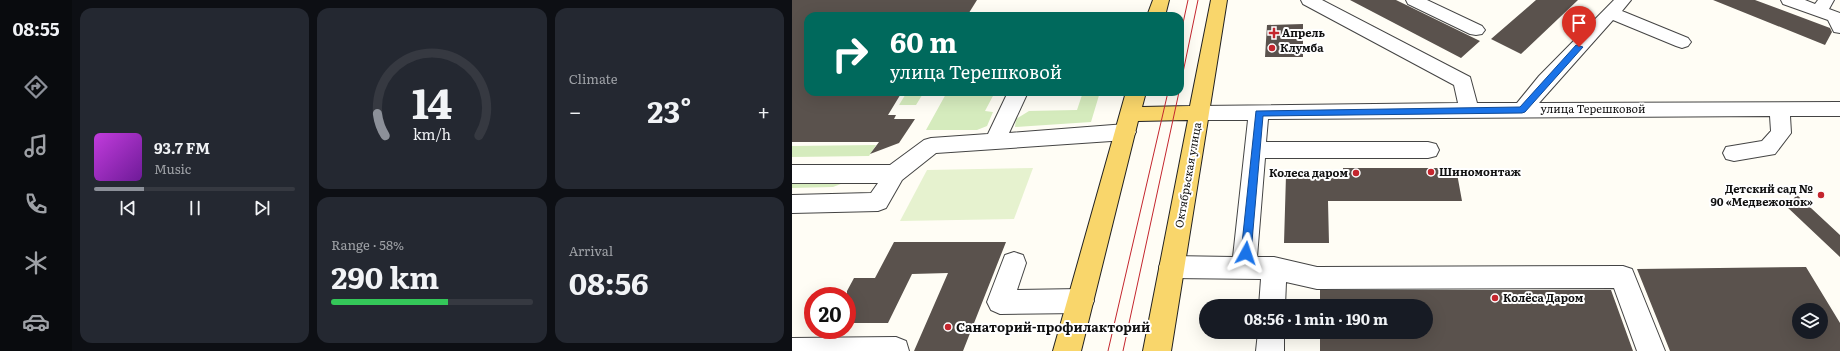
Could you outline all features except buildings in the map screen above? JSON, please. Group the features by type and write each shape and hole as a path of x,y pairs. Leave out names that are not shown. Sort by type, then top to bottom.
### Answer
{"main road":[{"path":"1157,12 1161,0"},
{"name":"Октябрьская улица","path":"1157,351 1219,0"},
{"path":"1067,351 1135,96"},
{"name":"улица Терешковой","path":"1128,123 1199,114"}],"street":[{"path":"1309,0 1463,82 1469,110"},
{"path":"1414,0 1476,30"},
{"path":"1789,0 1822,5 1835,17 1840,28"},
{"path":"1522,110 1546,81 1617,6 1682,42"},
{"path":"995,141 1016,96"},
{"path":"1734,153 1768,148 1781,133 1780,109"},
{"name":"улица Терешковой","path":"1199,114 1469,110 1840,109"},
{"path":"1244,268 1259,113"},
{"path":"792,204 878,202 894,174 931,146 995,141 1128,123"},
{"path":"1255,150 1428,150"},
{"path":"792,174 894,174"},
{"path":"1014,263 1000,302 1080,301"},
{"path":"1171,267 1274,268 1317,278 1623,277 1651,351"},
{"path":"1272,299 1274,268"},
{"path":"1270,351 1271,339"},
{"path":"792,351 896,350"}],"green space":[{"path":"905,96 922,96 916,105 899,105"},
{"path":"945,96 993,96 985,111 993,112 987,126 977,130 926,130"},
{"path":"1082,96 1099,96 1091,122 1015,127 1016,119 1029,111 1077,110"},
{"path":"876,145 869,156 792,157 792,146"},
{"path":"1033,168 1014,219 900,221 927,170"},
{"path":"792,178 846,182 833,187 792,188"}],"tram line":[{"path":"1184,18 1188,0"},
{"path":"1184,68 1198,0"},
{"path":"1108,351 1167,96"},
{"path":"1123,351 1178,96"}],"place":[{"name":"Апрель","path":"1274,33"},
{"name":"Клумба","path":"1272,48"},
{"name":"Шиномонтаж","path":"1431,172"},
{"name":"Колеса даром","path":"1356,173"},
{"name":"Детский сад № 90 «Медвежонок»","path":"1821,195"},
{"name":"Колёса Даром","path":"1495,298"},
{"name":"Санаторий-профилакторий","path":"948,327"}],"route":[{"path":"1246,253 1259,113 1522,110 1546,81 1579,47"}]}
